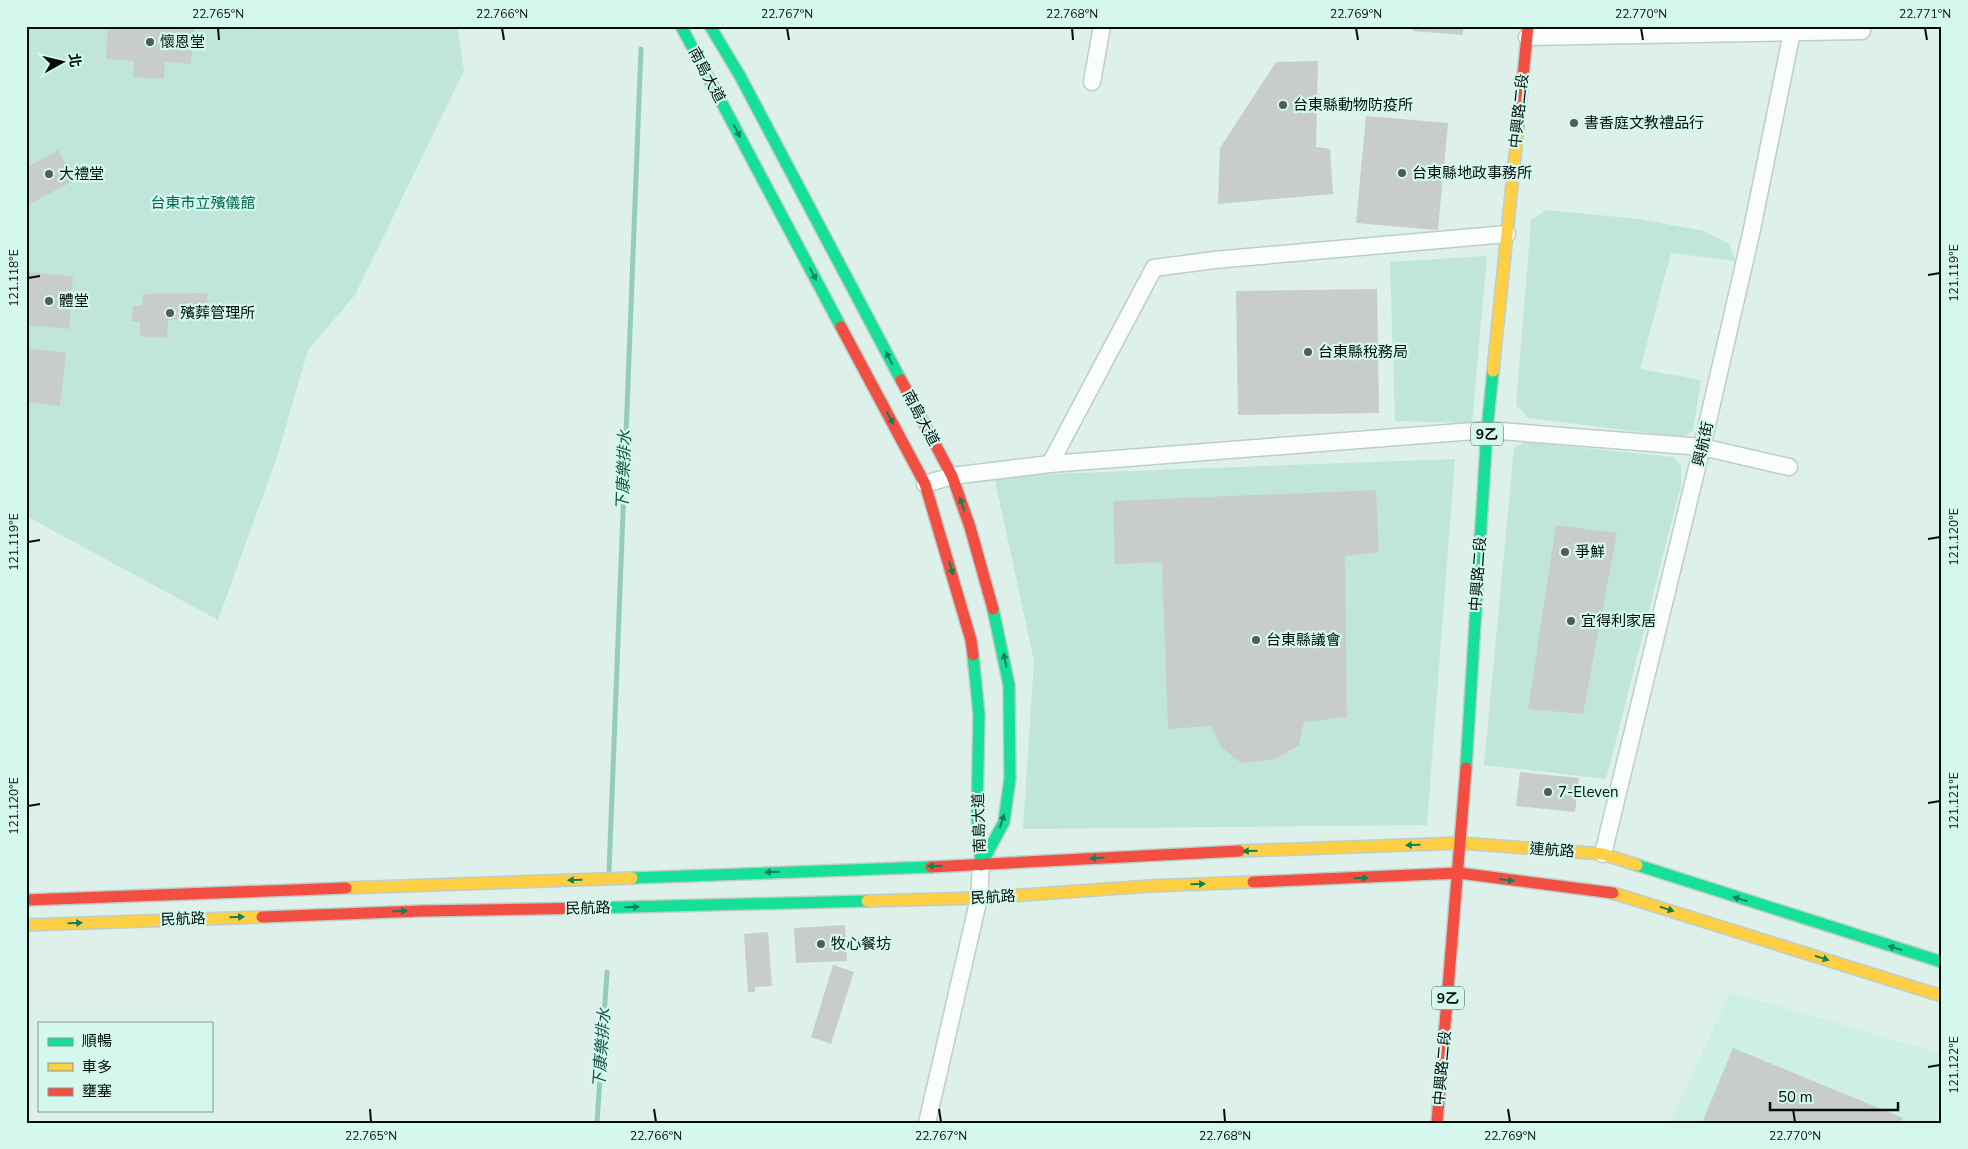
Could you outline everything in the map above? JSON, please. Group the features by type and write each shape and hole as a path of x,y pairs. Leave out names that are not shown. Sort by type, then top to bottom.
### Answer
{"street":[{"name":"南島大道","path":"681,26 925,484 971,640 979,715 977,816 981,865"},
{"name":"南島大道","path":"710,26 740,76 952,476 970,528 999,632 1010,685 1010,778 1004,822 981,865"},
{"path":"1092,82 1102,26"},
{"path":"1527,32 1862,31"},
{"name":"中興路二段","path":"1437,1123 1462,843 1487,430 1527,32"},
{"name":"興航街","path":"1603,854 1702,447 1751,234 1792,32"},
{"path":"1050,464 1154,268 1214,260 1507,234"},
{"path":"925,484 952,476 1050,464 1487,430 1702,447 1789,466"},
{"name":"連航路","path":"1146,855 1462,843 1603,854 1788,918 1942,962"},
{"name":"民航路","path":"26,900 981,865 1146,855"},
{"path":"927,1123 979,898 981,865"},
{"path":"1459,874 1620,894 1780,941 1942,996"},
{"name":"民航路","path":"26,925 421,911 979,898 1150,886 1459,874"}],"shaded area":[{"path":"1730,992 1942,1054 1942,1106 1935,1123 1670,1123"}],"green space":[{"name":"台東市立殯儀館","path":"26,26 457,26 464,71 355,295 308,350 277,457 218,620 26,516"},
{"path":"1546,210 1639,219 1704,231 1729,244 1736,261 1671,253 1640,369 1701,380 1693,431 1682,437 1528,418 1516,405 1531,220"},
{"path":"1487,256 1472,423 1395,421 1390,262"},
{"path":"1525,442 1673,457 1681,466 1681,485 1606,779 1484,765 1514,448"},
{"path":"1455,459 1427,825 1023,829 1034,661 994,476"}],"building":[{"name":"懷恩堂","path":"108,26 194,26 191,64 165,62 164,79 133,77 134,61 106,59"},
{"path":"1413,26 1463,26 1463,35 1413,31"},
{"name":"台東縣動物防疫所","path":"1318,61 1316,147 1330,149 1333,194 1218,204 1220,148 1276,62"},
{"name":"台東縣地政事務所","path":"1366,116 1448,123 1438,230 1356,223"},
{"name":"大禮堂","path":"58,150 75,180 26,206 26,168"},
{"name":"體堂","path":"26,272 73,276 69,329 26,325"},
{"name":"台東縣稅務局","path":"1377,289 1379,413 1238,415 1236,291"},
{"name":"殯葬管理所","path":"207,293 209,319 168,320 167,338 140,336 140,322 131,321 133,306 142,306 143,294"},
{"name":"體堂","path":"26,348 66,353 60,406 26,402"},
{"name":"台東縣議會","path":"1376,490 1379,552 1345,556 1347,717 1304,722 1299,745 1275,759 1241,763 1221,747 1211,726 1168,729 1162,562 1115,564 1113,501"},
{"name":"宜得利家居","path":"1556,525 1617,533 1583,714 1528,709"},
{"name":"7-Eleven","path":"1520,772 1579,778 1575,812 1516,806"},
{"name":"牧心餐坊","path":"845,925 847,961 796,963 794,928"},
{"path":"768,932 772,986 755,987 755,992 748,992 744,934"},
{"path":"833,965 854,972 831,1044 811,1037"},
{"path":"1733,1048 1903,1118 1901,1123 1702,1123"}],"waterway":[{"name":"下康樂排水","path":"609,872 641,49"},
{"name":"下康樂排水","path":"597,1123 607,972"}],"traffic: fast":[{"path":"681,26 841,327"},
{"path":"710,26 740,76 901,380"},
{"path":"1466,768 1487,430 1493,371"},
{"path":"981,865 1004,822 1010,778 1009,685 993,609"},
{"path":"973,655 979,715 977,816 981,865"},
{"path":"1637,865 1942,962"},
{"path":"632,878 931,867"},
{"path":"591,908 867,901"}],"traffic: slow":[{"path":"1493,371 1518,126"},
{"path":"1239,851 1461,843 1603,854 1637,865"},
{"path":"346,888 632,878"},
{"path":"867,901 979,898 1150,886 1253,882"},
{"path":"1613,893 1942,996"},
{"path":"26,925 262,917"}],"traffic: jam":[{"path":"1518,126 1528,26"},
{"path":"841,327 925,484 971,640 973,655"},
{"path":"901,380 952,476 970,527 993,609"},
{"path":"1437,1123 1466,768"},
{"path":"931,867 1239,851"},
{"path":"1253,882 1459,873 1613,893"},
{"path":"26,900 346,888"},
{"path":"262,917 421,911 591,908"}],"place":[{"name":"懷恩堂","path":"150,42"},
{"name":"台東縣動物防疫所","path":"1283,105"},
{"name":"書香庭文教禮品行","path":"1574,123"},
{"name":"台東縣地政事務所","path":"1402,173"},
{"name":"大禮堂","path":"49,174"},
{"name":"體堂","path":"49,301"},
{"name":"殯葬管理所","path":"170,313"},
{"name":"台東縣稅務局","path":"1308,352"},
{"name":"爭鮮","path":"1565,552"},
{"name":"宜得利家居","path":"1571,621"},
{"name":"台東縣議會","path":"1256,640"},
{"name":"7-Eleven","path":"1548,792"},
{"name":"牧心餐坊","path":"821,944"}]}
